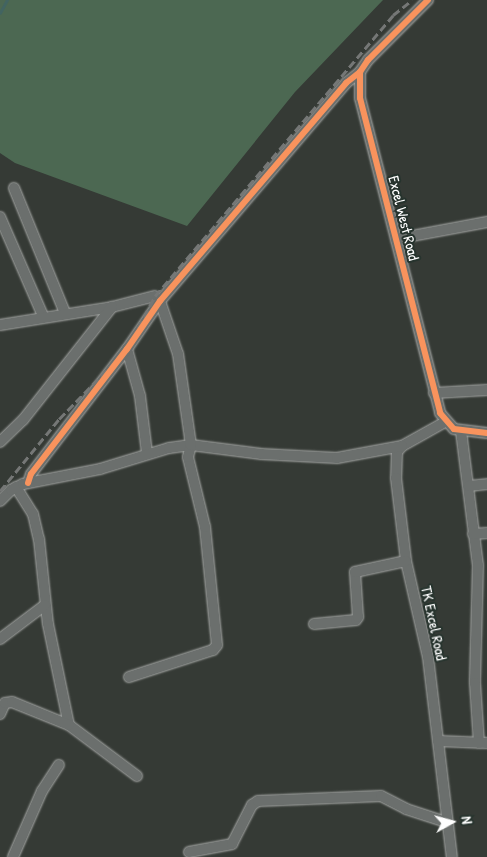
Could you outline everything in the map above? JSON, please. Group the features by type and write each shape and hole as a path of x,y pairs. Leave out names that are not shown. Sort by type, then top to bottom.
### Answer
{"street":[{"path":"28,483 31,474 127,350 157,298 346,83 360,72 392,32 428,0"},
{"name":"Excel West Road","path":"360,72 360,98 434,392 445,422"},
{"path":"14,188 65,313"},
{"path":"0,217 43,316"},
{"path":"396,240 487,222"},
{"path":"0,324 112,307 157,298"},
{"path":"129,676 213,650 217,646 205,527 188,456 191,445 178,354 157,298"},
{"path":"0,442 23,420 112,307"},
{"path":"127,350 140,396 147,453"},
{"path":"434,392 487,390"},
{"path":"0,501 16,487 28,483 100,469 147,453 191,445 261,454 337,458 402,446 445,422 462,431 487,432"},
{"path":"438,741 483,743 475,664 478,565 462,431"},
{"name":"TK Excel Road","path":"402,446 398,452 396,478 406,561 428,657 446,822 452,857"},
{"path":"469,486 487,484"},
{"path":"16,487 36,526 45,604 70,726"},
{"path":"473,534 487,533"},
{"path":"314,624 356,620 358,617 355,572 406,561"},
{"path":"0,639 45,604"},
{"path":"0,714 5,703 12,702 70,726 137,776"},
{"path":"13,857 42,791 59,765"},
{"path":"189,852 232,844 252,805 258,801 381,796 417,814 446,822"}],"green space":[{"path":"0,0 383,0 295,92 187,226 15,163 0,153"}],"waterway":[{"path":"0,13 7,0"}],"railway":[{"path":"0,491 59,419 127,349 155,296 393,15 412,0"}],"cycle path":[{"path":"428,0 368,60 360,72 360,98 440,413 454,429 487,433"},
{"path":"28,483 31,474 127,349 160,301 346,83 360,72"}]}
